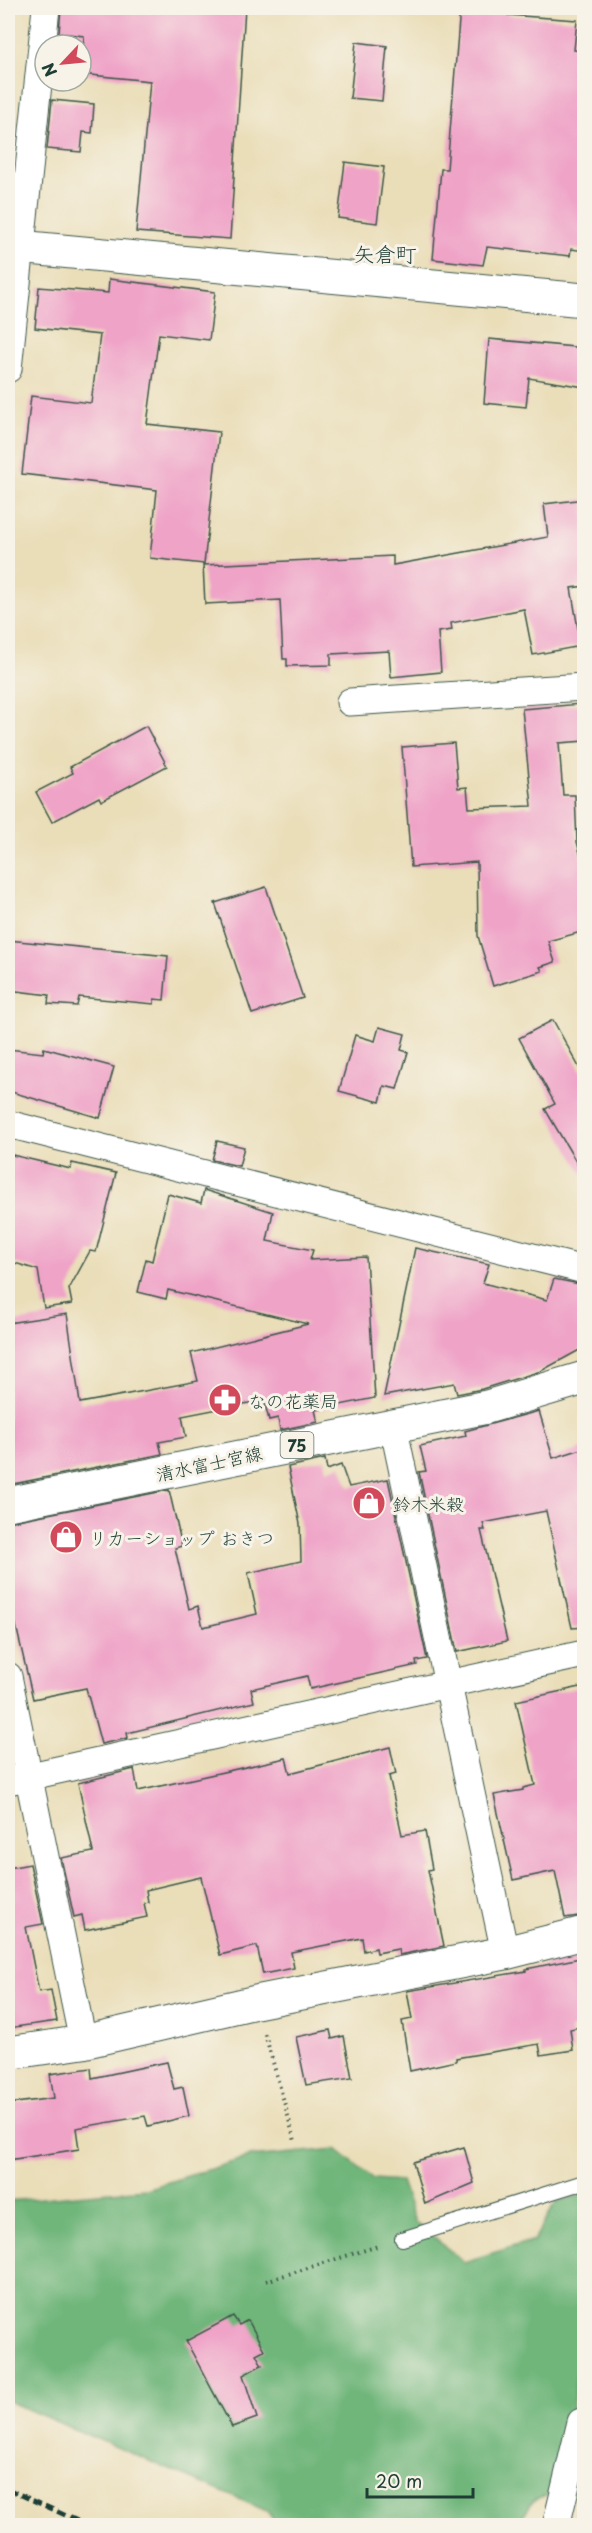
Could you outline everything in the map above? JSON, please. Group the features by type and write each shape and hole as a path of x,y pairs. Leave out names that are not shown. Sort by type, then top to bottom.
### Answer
{"street":[{"path":"8,369 14,246 46,8"},
{"path":"14,246 585,300"},
{"path":"350,702 585,687"},
{"path":"8,1124 585,1270"},
{"name":"清水富士宮線","path":"8,1504 487,1407 585,1378"},
{"path":"393,1425 505,1953"},
{"path":"18,1778 446,1682 585,1654"},
{"path":"8,1676 18,1778 83,2042"},
{"path":"8,2053 83,2042 256,2002 505,1953 585,1934"},
{"path":"556,2526 581,2422 585,2424"}],"lane":[{"path":"402,2239 585,2182"}],"path":[{"path":"274,2072 295,2141"},
{"path":"266,2281 402,2239"}],"green space":[{"path":"336,2149 373,2179 401,2181 415,2222 464,2262 534,2240 556,2202 584,2194 584,2316 571,2418 553,2493 535,2499 516,2525 277,2525 267,2511 8,2401 8,2201 146,2189 249,2157"}],"building":[{"path":"61,8 245,8 230,239 136,232 150,81 93,75 93,33 59,33"},
{"path":"460,8 508,8 508,15 577,20 574,50 585,51 585,251 571,249 570,256 487,247 483,265 433,259 441,169 447,169"},
{"path":"356,42 387,46 382,101 350,98"},
{"path":"52,100 94,104 92,133 83,132 81,152 47,149"},
{"path":"345,162 384,167 377,223 338,218"},
{"path":"109,279 215,292 209,340 159,334 147,424 219,432 204,564 150,558 157,490 22,474 31,396 91,403 100,335 35,328 39,287 108,293"},
{"path":"489,339 585,348 585,387 529,378 526,407 484,403"},
{"path":"585,499 585,586 571,588 581,646 533,655 524,609 451,623 452,630 438,632 441,672 391,677 389,651 331,654 331,665 287,666 287,659 283,659 280,600 205,604 203,565 393,556 393,565 548,537 544,504"},
{"path":"581,704 585,741 559,743 563,795 575,795 577,842 585,871 585,931 548,941 555,962 540,967 542,971 493,986 478,936 477,862 411,867 402,747 454,743 458,788 467,787 469,808 532,806 522,709"},
{"path":"146,726 167,766 101,801 99,797 52,822 36,792 73,773 70,767"},
{"path":"266,887 303,998 252,1014 215,903"},
{"path":"8,940 168,956 164,1000 154,999 154,1004 79,997 77,1006 48,1004 49,995 8,990"},
{"path":"553,1020 585,1078 585,1177 545,1109 555,1104 519,1038"},
{"path":"379,1027 405,1034 401,1050 408,1052 397,1089 384,1086 380,1102 339,1091 355,1035 375,1041"},
{"path":"44,1048 114,1067 100,1118 8,1091 8,1049 43,1053"},
{"path":"217,1141 244,1147 239,1166 212,1160"},
{"path":"8,1154 71,1169 72,1163 116,1173 96,1252 90,1251 69,1289 72,1304 44,1308 38,1270 8,1261"},
{"path":"204,1190 273,1212 267,1241 313,1250 310,1260 366,1257 375,1398 315,1410 318,1422 280,1430 278,1418 269,1420 264,1400 182,1416 186,1437 159,1442 162,1454 8,1485 8,1323 67,1314 80,1403 198,1381 191,1353 308,1324 168,1290 166,1299 138,1292 146,1259 152,1261 168,1194 201,1203"},
{"path":"415,1248 489,1264 483,1283 547,1300 554,1279 585,1285 585,1347 541,1371 482,1389 457,1394 454,1383 384,1396"},
{"path":"539,1411 553,1458 585,1448 585,1627 572,1628 546,1511 483,1523 485,1530 481,1530 507,1641 457,1652 419,1472 426,1471 420,1446 466,1436 465,1431"},
{"path":"325,1459 327,1470 341,1465 349,1487 388,1479 427,1659 416,1661 417,1665 310,1689 307,1676 251,1689 254,1702 127,1733 128,1738 101,1744 86,1688 33,1699 8,1591 8,1522 169,1490 182,1546 175,1548 189,1609 198,1606 203,1627 257,1614 248,1573 301,1561 300,1524 288,1467"},
{"path":"585,1686 585,1915 565,1918 555,1871 513,1880 494,1795 523,1790 523,1788 535,1785 516,1701"},
{"path":"390,1747 396,1774 389,1776 402,1835 425,1831 432,1869 428,1870 444,1946 399,1955 398,1949 377,1953 376,1948 364,1951 362,1938 291,1952 294,1968 263,1974 257,1946 220,1955 201,1877 146,1890 148,1902 144,1903 147,1917 85,1930 82,1915 74,1917 61,1858 93,1852 78,1783 134,1769 138,1791 286,1758 290,1773"},
{"path":"30,1864 43,1924 26,1927 39,1992 51,1990 57,2021 8,2028 8,1868"},
{"path":"585,1957 585,2026 570,2029 573,2050 541,2055 539,2044 456,2058 456,2061 410,2071 402,2021 412,2019 407,1991 526,1971 526,1969"},
{"path":"330,2030 332,2039 344,2036 352,2078 306,2085 296,2037"},
{"path":"167,2062 174,2089 183,2087 189,2116 148,2126 145,2116 76,2128 79,2149 8,2160 8,2104 54,2098 50,2074 91,2068 92,2078"},
{"path":"464,2147 474,2183 425,2204 413,2162"},
{"path":"233,2316 239,2325 248,2320 264,2350 256,2354 262,2365 243,2375 257,2418 232,2427 186,2341"}],"railway":[{"path":"8,2489 89,2526"},
{"path":"8,2517 28,2526"}],"place":[{"name":"なの花薬局","path":"225,1400"},
{"name":"鈴木米穀","path":"369,1503"},
{"name":"リカーショップ おきつ","path":"66,1537"}],"district":[{"name":"矢倉町","path":"385,253"}]}
